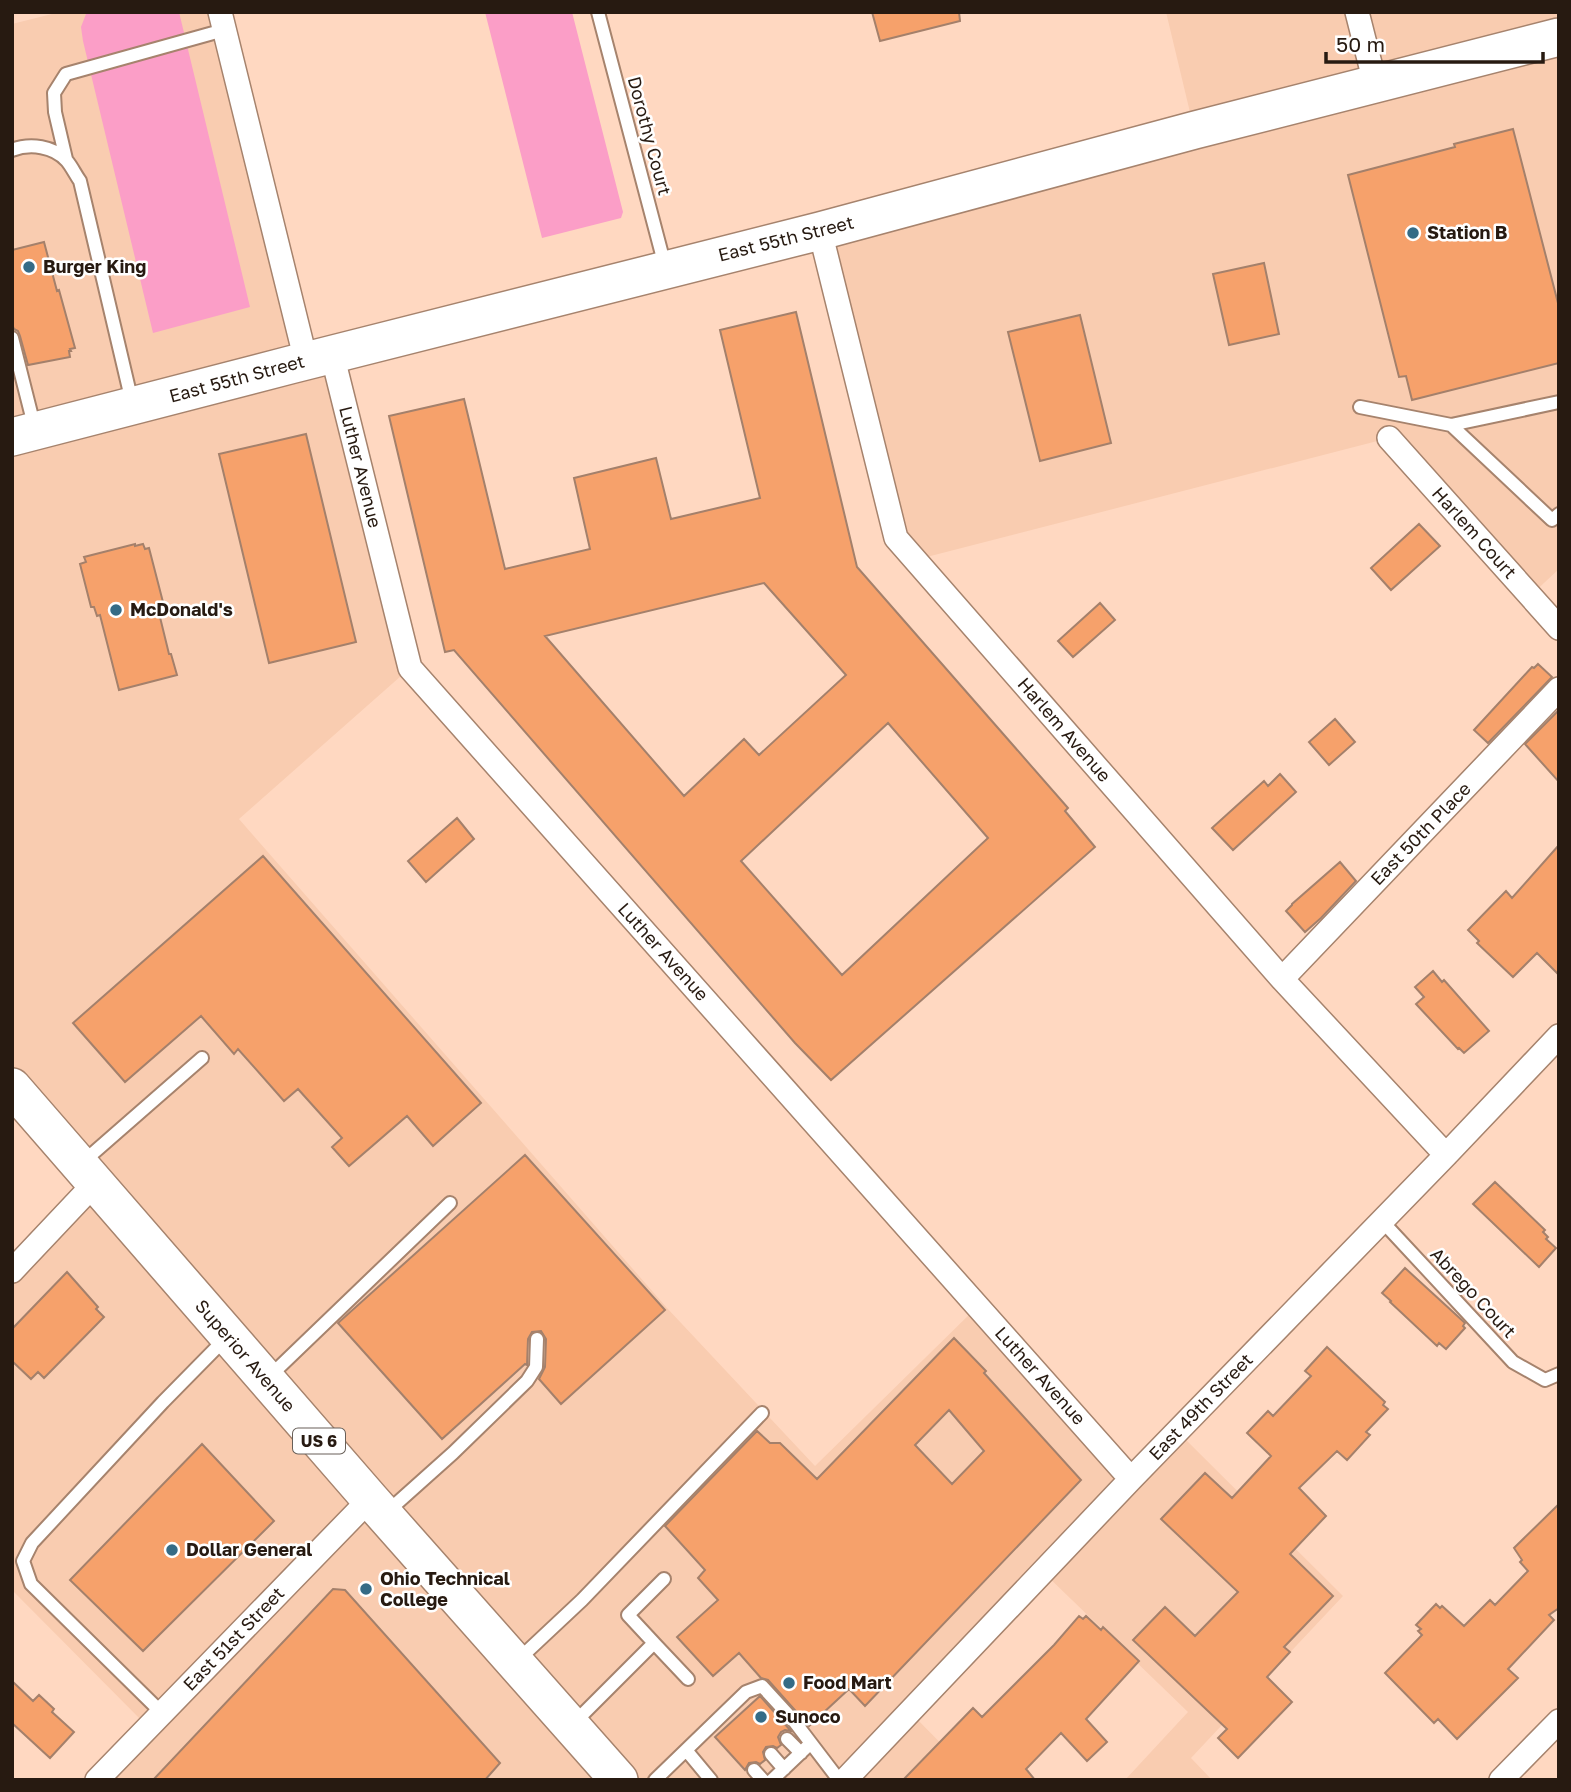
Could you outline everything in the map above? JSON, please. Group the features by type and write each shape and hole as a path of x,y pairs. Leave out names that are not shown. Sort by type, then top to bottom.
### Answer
{"main road":[{"name":"East 55th Street","path":"24,434 820,231 1195,130 1559,37"},
{"name":"Superior Avenue","path":"12,1087 377,1507 619,1780"}],"street":[{"path":"1357,12 1375,83"},
{"name":"Luther Avenue","path":"222,21 410,668 1131,1479"},
{"name":"Harlem Avenue","path":"820,231 896,538 1282,979 1446,1155"},
{"name":"Harlem Court","path":"1389,438 1559,628"},
{"name":"East 50th Place","path":"1282,979 1559,689"},
{"name":"East 49th Street","path":"845,1780 1559,1036"},
{"path":"12,1271 88,1173"},
{"name":"East 51st Street","path":"97,1780 162,1713 377,1507"},
{"path":"1502,1780 1559,1721"}],"lane":[{"name":"Dorothy Court","path":"598,12 666,270"},
{"path":"133,406 80,181 66,159 55,112 54,93 66,74 222,21"},
{"path":"12,150 19,147 44,147 66,159"},
{"path":"12,338 24,434"},
{"path":"1360,407 1451,425 1559,402"},
{"path":"1451,425 1552,520 1559,514"},
{"path":"88,1173 202,1058"},
{"path":"266,1380 450,1203"},
{"name":"Abrego Court","path":"1382,1221 1513,1362 1545,1380 1559,1374"},
{"path":"23,1562 32,1543 228,1336"},
{"path":"377,1507 453,1453 527,1381 536,1367 537,1339"},
{"path":"515,1663 582,1600 762,1413"},
{"path":"12,1552 23,1562 31,1584 162,1713"},
{"path":"664,1579 628,1615 688,1679"},
{"path":"571,1726 654,1643"},
{"path":"655,1780 762,1686 794,1721 806,1749"},
{"path":"787,1739 806,1749 839,1780"},
{"path":"772,1780 806,1749"},
{"path":"686,1750 711,1780"},
{"path":"771,1754 784,1769"}],"shaded area":[{"path":"60,12 220,12 306,360 332,354 410,668 239,819 667,1308 815,1466 978,1306 1131,1478 1177,1431 1343,1596 1191,1758 1212,1780 1125,1780 1188,1712 1043,1572 910,1712 977,1780 97,1780 148,1727 12,1590 12,1271 96,1182 12,1087 12,24"},
{"path":"179,12 250,307 153,333 83,41 81,27 86,14"},
{"path":"485,12 572,12 623,212 621,218 542,238"},
{"path":"1166,12 1559,12 1559,569 1530,596 1389,438 915,560 896,538 820,231 1194,129"}],"building":[{"path":"872,12 959,12 960,21 880,41"},
{"path":"1513,129 1559,307 1559,363 1412,400 1406,376 1399,377 1348,175"},
{"path":"44,242 75,348 70,349 70,357 28,365 20,336 12,324 12,250"},
{"path":"1264,263 1279,334 1229,345 1213,274"},
{"path":"796,312 857,567 1068,808 1065,811 1095,847 831,1080 795,1043 454,650 445,652 389,416 464,399 505,569 590,549 574,478 656,458 671,519 760,498 720,330","holes":["764,583 846,675 759,755 744,739 684,796 545,636","888,723 988,838 842,975 741,861"]},
{"path":"1080,315 1111,443 1040,461 1008,332"},
{"path":"306,434 356,642 269,663 219,454"},
{"path":"1419,524 1440,546 1391,590 1371,568"},
{"path":"143,544 145,549 149,548 164,606 158,609 177,675 119,690 100,615 97,616 94,607 91,607 80,564 86,562 84,557"},
{"path":"1100,603 1115,620 1073,657 1058,641"},
{"path":"1538,664 1552,677 1488,743 1474,730 1532,667"},
{"path":"1559,710 1559,782 1525,744"},
{"path":"1335,719 1355,742 1329,765 1309,742"},
{"path":"1280,774 1296,792 1233,850 1212,828 1264,781 1268,786"},
{"path":"457,818 474,839 426,882 408,861"},
{"path":"1559,845 1559,975 1537,953 1513,977 1477,943 1479,941 1468,930 1506,891 1512,898"},
{"path":"263,856 481,1103 433,1146 407,1116 349,1166 332,1147 342,1138 298,1089 284,1101 238,1049 234,1054 201,1016 125,1082 73,1023"},
{"path":"1340,862 1356,881 1305,932 1286,911"},
{"path":"1433,971 1489,1031 1464,1053 1416,1004 1424,997 1415,987"},
{"path":"525,1155 665,1310 561,1404 539,1379 545,1367 546,1339 541,1331 532,1332 528,1339 527,1365 442,1439 338,1323"},
{"path":"1495,1182 1545,1230 1543,1232 1548,1237 1546,1239 1556,1248 1539,1267 1473,1204"},
{"path":"1405,1268 1465,1323 1465,1328 1446,1349 1439,1343 1437,1346 1382,1293"},
{"path":"67,1272 104,1317 44,1378 38,1372 31,1379 12,1361 12,1329"},
{"path":"954,1338 1081,1480 865,1706 849,1689 809,1726 768,1680 761,1678 739,1653 713,1676 677,1637 718,1600 698,1578 705,1570 665,1526 757,1431 770,1443 780,1443 817,1479","holes":["949,1410 984,1451 952,1484 915,1445"]},
{"path":"1327,1347 1385,1402 1383,1405 1388,1409 1366,1432 1370,1435 1347,1460 1337,1451 1299,1488 1326,1516 1290,1554 1333,1596 1284,1647 1290,1652 1267,1677 1292,1702 1238,1758 1218,1738 1227,1729 1133,1640 1165,1607 1195,1636 1238,1592 1161,1519 1205,1473 1232,1498 1271,1456 1247,1433 1268,1411 1273,1416 1311,1376 1305,1371"},
{"name":"Dollar General","path":"202,1444 274,1521 143,1651 70,1580"},
{"path":"1559,1504 1559,1608 1549,1615 1554,1620 1508,1669 1518,1678 1457,1739 1438,1719 1434,1723 1385,1673 1422,1635 1418,1631 1421,1629 1416,1625 1436,1604 1440,1608 1442,1606 1464,1626 1490,1600 1495,1605 1528,1571 1520,1562 1522,1560 1514,1548"},
{"path":"333,1589 345,1590 500,1763 485,1780 153,1780"},
{"path":"1079,1616 1083,1619 1086,1616 1101,1630 1103,1627 1139,1661 1086,1719 1107,1742 1087,1761 1061,1733 1026,1769 1035,1780 903,1780 973,1708 982,1717"},
{"path":"12,1681 33,1701 39,1695 54,1709 52,1712 74,1732 50,1758 12,1723"},
{"path":"760,1696 791,1731 781,1732 778,1737 781,1745 777,1748 766,1747 763,1752 765,1760 760,1764 749,1763 745,1770 715,1737"}],"place":[{"name":"Station B","path":"1413,233"},
{"name":"Burger King","path":"29,267"},
{"name":"McDonald's","path":"116,610"},
{"name":"Dollar General","path":"172,1550"},
{"name":"Ohio Technical College","path":"366,1589"},
{"name":"Food Mart","path":"789,1683"},
{"name":"Sunoco","path":"761,1717"}]}
